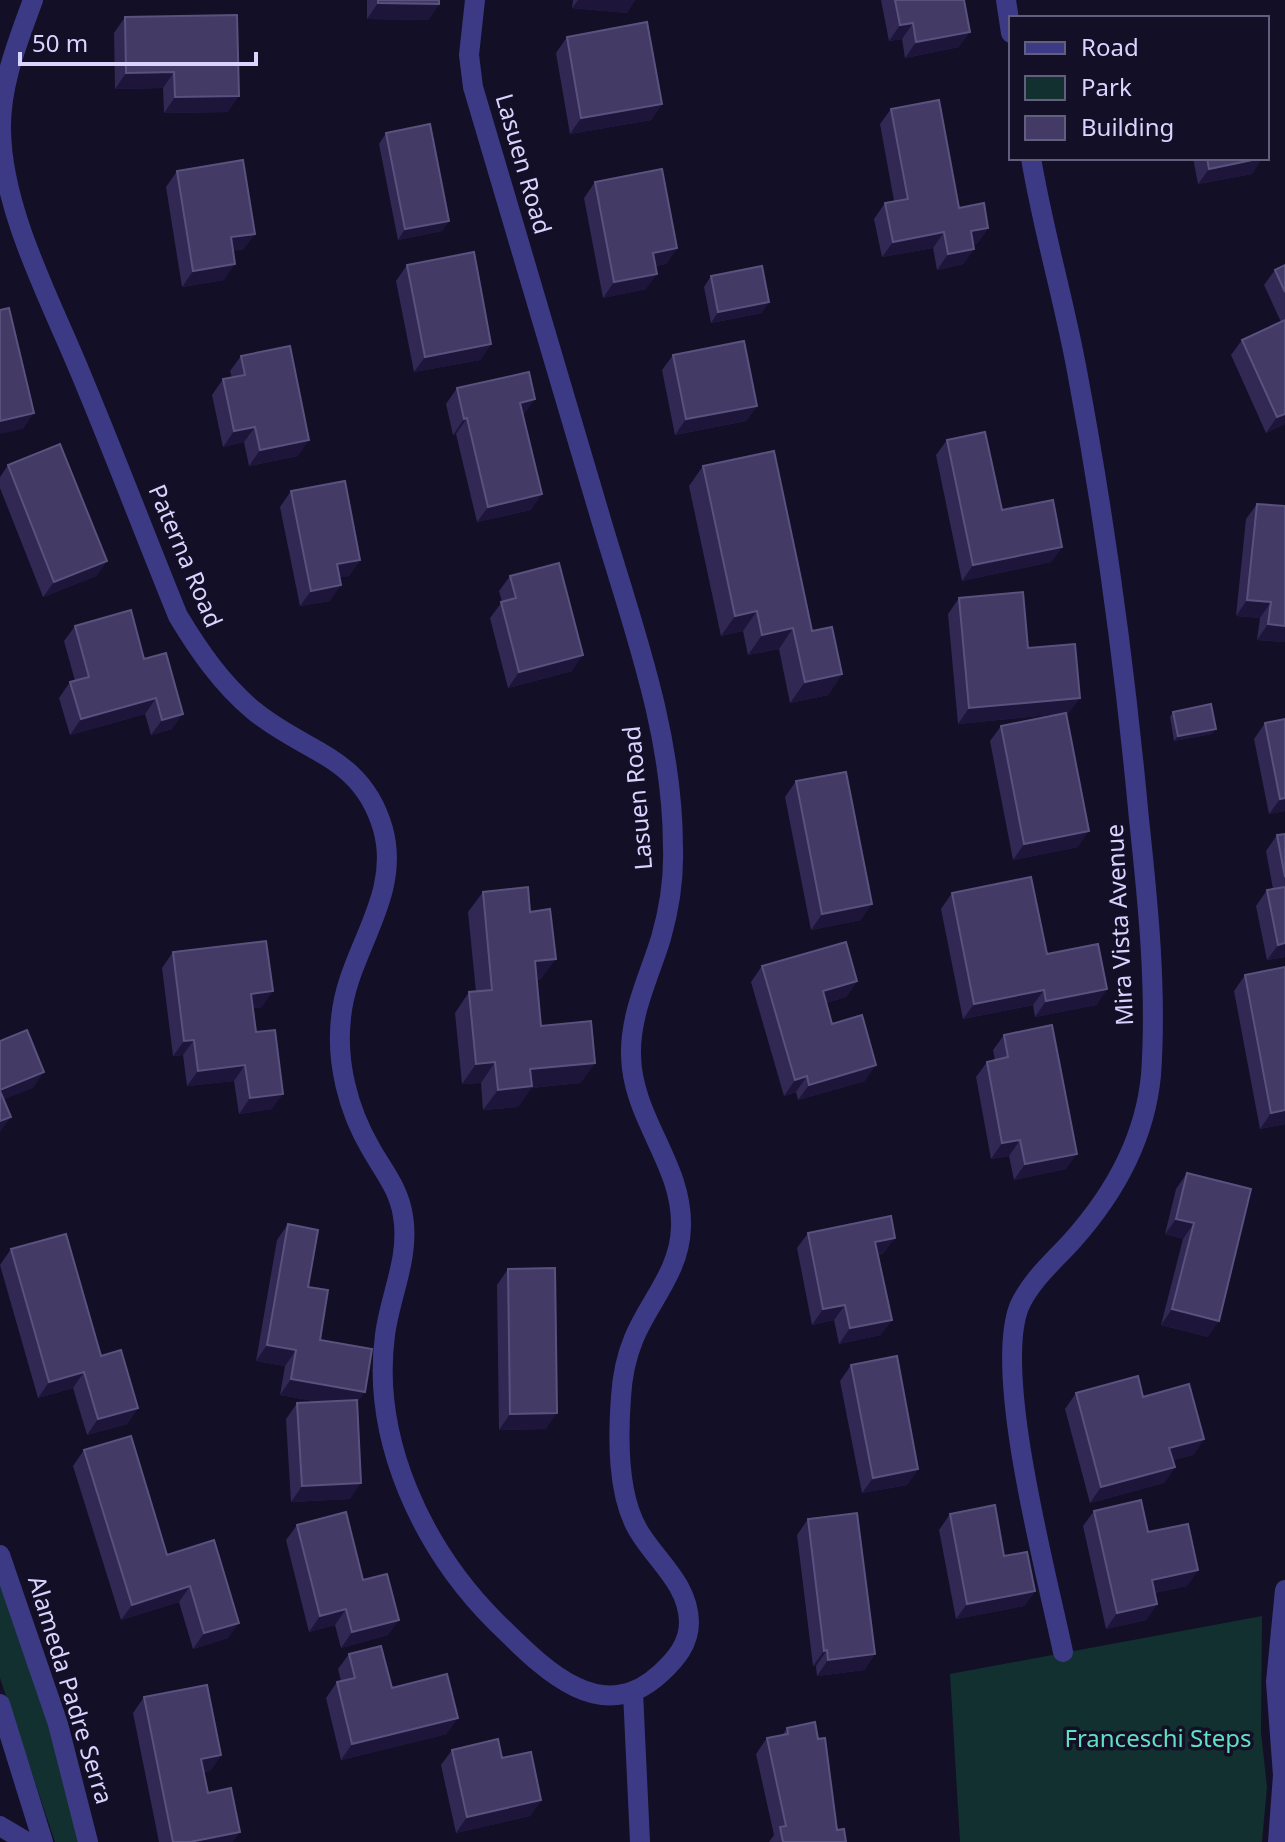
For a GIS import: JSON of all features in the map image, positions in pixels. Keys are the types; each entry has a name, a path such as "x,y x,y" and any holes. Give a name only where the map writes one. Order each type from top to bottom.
{"street":[{"name":"Paterna Road","path":"33,0 16,47 3,100 1,129 5,176 33,258 173,604 198,650 223,682 252,710 285,734 317,748 350,772 363,788 382,824 388,864 386,884 345,992 340,1051 353,1110 372,1152 394,1185 404,1222 403,1261 384,1338 382,1379 386,1419 395,1457 419,1514 444,1556 485,1611 523,1649 565,1683 601,1696 619,1697 633,1692"},
{"name":"Lasuen Road","path":"475,0 469,55 473,87 647,664 667,771 673,848 670,900 634,1018 631,1053 634,1089 645,1122 673,1172 679,1192 681,1228 672,1269 633,1339 621,1397 624,1491 628,1509 646,1543 675,1579 686,1606 689,1627 677,1659 649,1685 633,1692"},
{"path":"1006,0 1009,20"},
{"name":"Mira Vista Avenue","path":"1031,160 1077,370 1105,530 1138,798 1150,923 1153,1021 1145,1113 1129,1159 1096,1213 1028,1290 1014,1327 1011,1355 1020,1436 1063,1652"},
{"name":"Alameda Padre Serra","path":"0,1555 58,1724 88,1842"},
{"path":"1278,1842 1283,1775 1276,1682 1279,1622 1285,1590"},
{"path":"633,1692 640,1842"},
{"path":"0,1704 43,1842"},
{"path":"0,1826 27,1842"}],"green space":[{"path":"0,1579 42,1698 80,1842 55,1842 0,1678"},
{"name":"Franceschi Steps","path":"1262,1616 1261,1732 1267,1787 1262,1842 960,1842 950,1674"}],"building":[{"path":"378,0 439,0 439,4 378,3"},
{"path":"895,0 964,0 970,32 916,42 913,23 900,25"},
{"path":"237,15 239,96 175,97 174,72 126,73 125,17"},
{"path":"647,22 662,104 581,118 567,37"},
{"path":"939,100 959,208 984,203 988,228 971,231 974,249 948,254 944,232 893,242 885,203 908,199 891,109"},
{"path":"430,124 449,221 405,229 386,133"},
{"path":"243,160 255,234 231,237 235,264 193,271 177,171"},
{"path":"1207,160 1252,160 1209,169"},
{"path":"662,169 677,248 653,253 657,274 614,282 595,182"},
{"path":"474,252 491,344 425,357 407,265"},
{"path":"1285,265 1285,292 1275,270"},
{"path":"762,266 769,302 718,312 711,276"},
{"path":"9,308 34,413 0,421 0,310"},
{"path":"1285,320 1285,414 1277,417 1242,340"},
{"path":"744,341 757,406 686,419 673,355"},
{"path":"290,346 309,440 260,450 255,427 234,431 223,379 245,375 241,356"},
{"path":"529,372 535,399 520,403 542,494 488,507 457,388"},
{"path":"985,432 1002,510 1053,500 1062,547 973,565 947,440"},
{"path":"60,444 107,561 54,582 8,465"},
{"path":"774,451 812,631 832,627 842,674 805,682 793,628 762,635 757,611 735,616 703,466"},
{"path":"345,481 360,560 337,564 341,585 311,591 291,491"},
{"path":"1257,504 1285,506 1285,626 1268,624 1271,602 1247,600"},
{"path":"559,563 583,655 519,672 501,602 516,598 510,576"},
{"path":"1023,592 1028,648 1075,644 1080,698 969,708 959,598"},
{"path":"131,610 144,659 166,653 183,714 162,720 156,698 81,719 70,682 89,677 75,626"},
{"path":"1211,704 1216,729 1178,736 1173,712"},
{"path":"1066,713 1089,831 1024,844 1001,726"},
{"path":"1285,719 1285,798 1280,799 1265,723"},
{"path":"846,772 872,904 822,914 796,781"},
{"path":"1285,834 1285,877 1277,835"},
{"path":"1031,877 1047,954 1098,944 1107,989 1046,1001 1044,990 974,1004 952,893"},
{"path":"528,887 530,912 550,909 556,959 535,961 541,1026 591,1021 595,1063 530,1069 532,1086 498,1090 495,1062 476,1064 469,992 492,990 483,892"},
{"path":"1285,887 1285,943 1278,945 1267,890"},
{"path":"266,941 273,991 251,994 256,1032 275,1030 283,1094 250,1098 245,1065 198,1071 194,1040 184,1041 173,952"},
{"path":"846,942 857,981 823,991 832,1024 862,1015 876,1065 809,1085 807,1076 795,1080 762,966"},
{"path":"1285,967 1285,1110 1271,1113 1245,975"},
{"path":"1052,1025 1077,1154 1025,1164 1020,1140 1002,1143 987,1062 1008,1057 1004,1035"},
{"path":"27,1030 44,1072 0,1090 0,1041"},
{"path":"0,1091 11,1117 0,1121"},
{"path":"1187,1173 1251,1189 1219,1321 1172,1309 1194,1223 1176,1219"},
{"path":"891,1216 895,1238 875,1242 892,1320 850,1328 845,1305 823,1309 808,1233"},
{"path":"288,1224 318,1230 308,1287 328,1290 320,1340 372,1349 365,1392 291,1379 296,1350 267,1345"},
{"path":"66,1234 101,1356 121,1350 138,1408 98,1419 84,1372 49,1382 11,1249"},
{"path":"555,1268 557,1413 510,1414 508,1269"},
{"path":"897,1356 918,1469 873,1478 851,1365"},
{"path":"1138,1376 1143,1397 1189,1384 1204,1439 1169,1448 1175,1467 1101,1487 1076,1393"},
{"path":"357,1400 361,1483 302,1486 297,1403"},
{"path":"131,1436 167,1555 214,1540 239,1623 204,1633 190,1586 132,1605 84,1450"},
{"path":"1141,1500 1148,1532 1188,1524 1198,1570 1152,1580 1157,1604 1117,1613 1094,1511"},
{"path":"995,1505 1004,1556 1027,1552 1035,1591 967,1604 950,1514"},
{"path":"346,1512 363,1580 387,1574 399,1620 352,1632 346,1609 320,1616 297,1525"},
{"path":"857,1513 875,1654 828,1660 827,1650 824,1651 808,1519"},
{"path":"381,1646 392,1688 447,1674 458,1718 352,1744 337,1682 355,1678 349,1654"},
{"path":"207,1685 221,1755 201,1759 208,1793 231,1788 240,1832 190,1842 173,1842 144,1697"},
{"path":"815,1722 818,1739 825,1738 837,1830 844,1829 846,1842 783,1842 780,1827 786,1826 767,1738 788,1734 787,1728"},
{"path":"498,1739 502,1758 531,1752 541,1800 467,1817 452,1750"}]}
